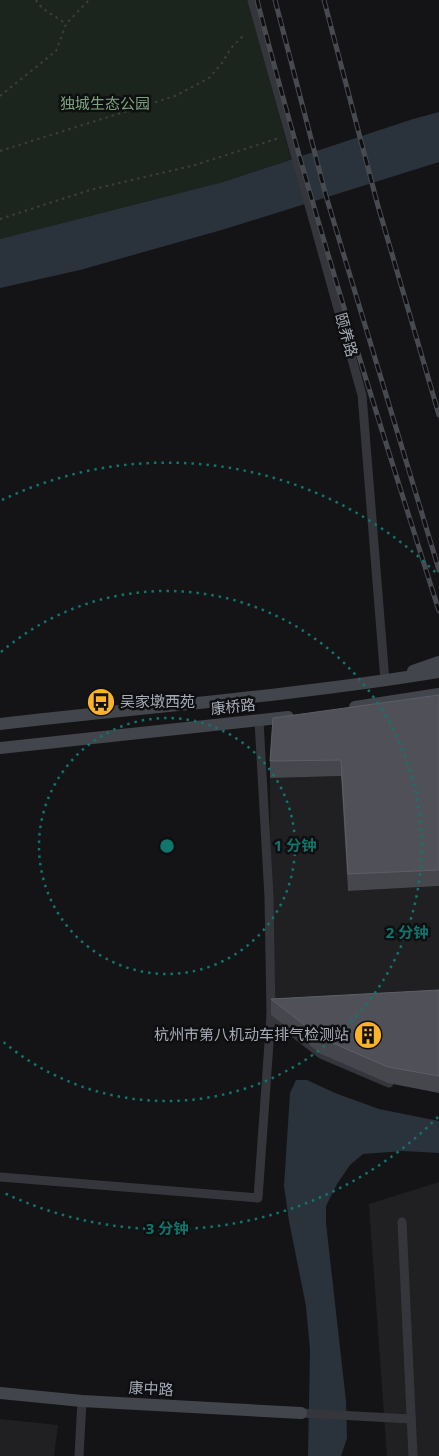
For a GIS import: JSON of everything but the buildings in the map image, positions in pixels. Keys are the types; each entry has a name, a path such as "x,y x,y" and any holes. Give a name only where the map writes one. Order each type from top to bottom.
{"main road":[{"path":"385,681 439,662"},
{"name":"康桥路","path":"0,724 385,681 439,672"},
{"path":"343,709 439,694"},
{"name":"康桥路","path":"0,748 296,716"},
{"name":"康中路","path":"0,1393 82,1401 301,1413"}],"street":[{"name":"颐养路","path":"252,0 362,395 385,681"},
{"path":"0,1177 258,1198 272,1016 269,897 259,721"},
{"path":"272,1016 321,1054 388,1083 396,1084"},
{"path":"402,1222 413,1456"},
{"path":"79,1456 82,1401"},
{"path":"301,1413 411,1419"}],"path":[{"path":"36,0 38,5 66,24"},
{"path":"0,96 56,51 66,24 89,0"},
{"path":"0,151 175,96 209,78 222,63 231,48 244,35"},
{"path":"0,219 90,190 195,165 279,138"}],"shaded area":[{"path":"439,112 439,162 225,229 80,270 0,288 0,239 223,182"},
{"path":"341,776 348,891 439,886 439,1007 271,1015 270,778"},
{"path":"296,1080 307,1080 335,1093 379,1109 439,1121 439,1153 403,1151 363,1154 350,1165 337,1184 326,1206 326,1223 346,1401 347,1438 341,1456 308,1456 310,1350 306,1306 284,1186 290,1093"},
{"path":"439,1182 439,1456 387,1456 369,1204"},
{"path":"0,1419 58,1425 54,1456 0,1456"}],"green space":[{"name":"独城生态公园","path":"0,0 248,0 291,159 223,182 0,239"}],"railway":[{"path":"257,0 321,231 439,611"},
{"path":"275,0 326,196 439,570"},
{"path":"324,0 378,206 439,415"}],"place":[{"name":"吴家墩西苑","path":"101,702"},
{"name":"杭州市第八机动车排气检测站","path":"368,1035"}]}
